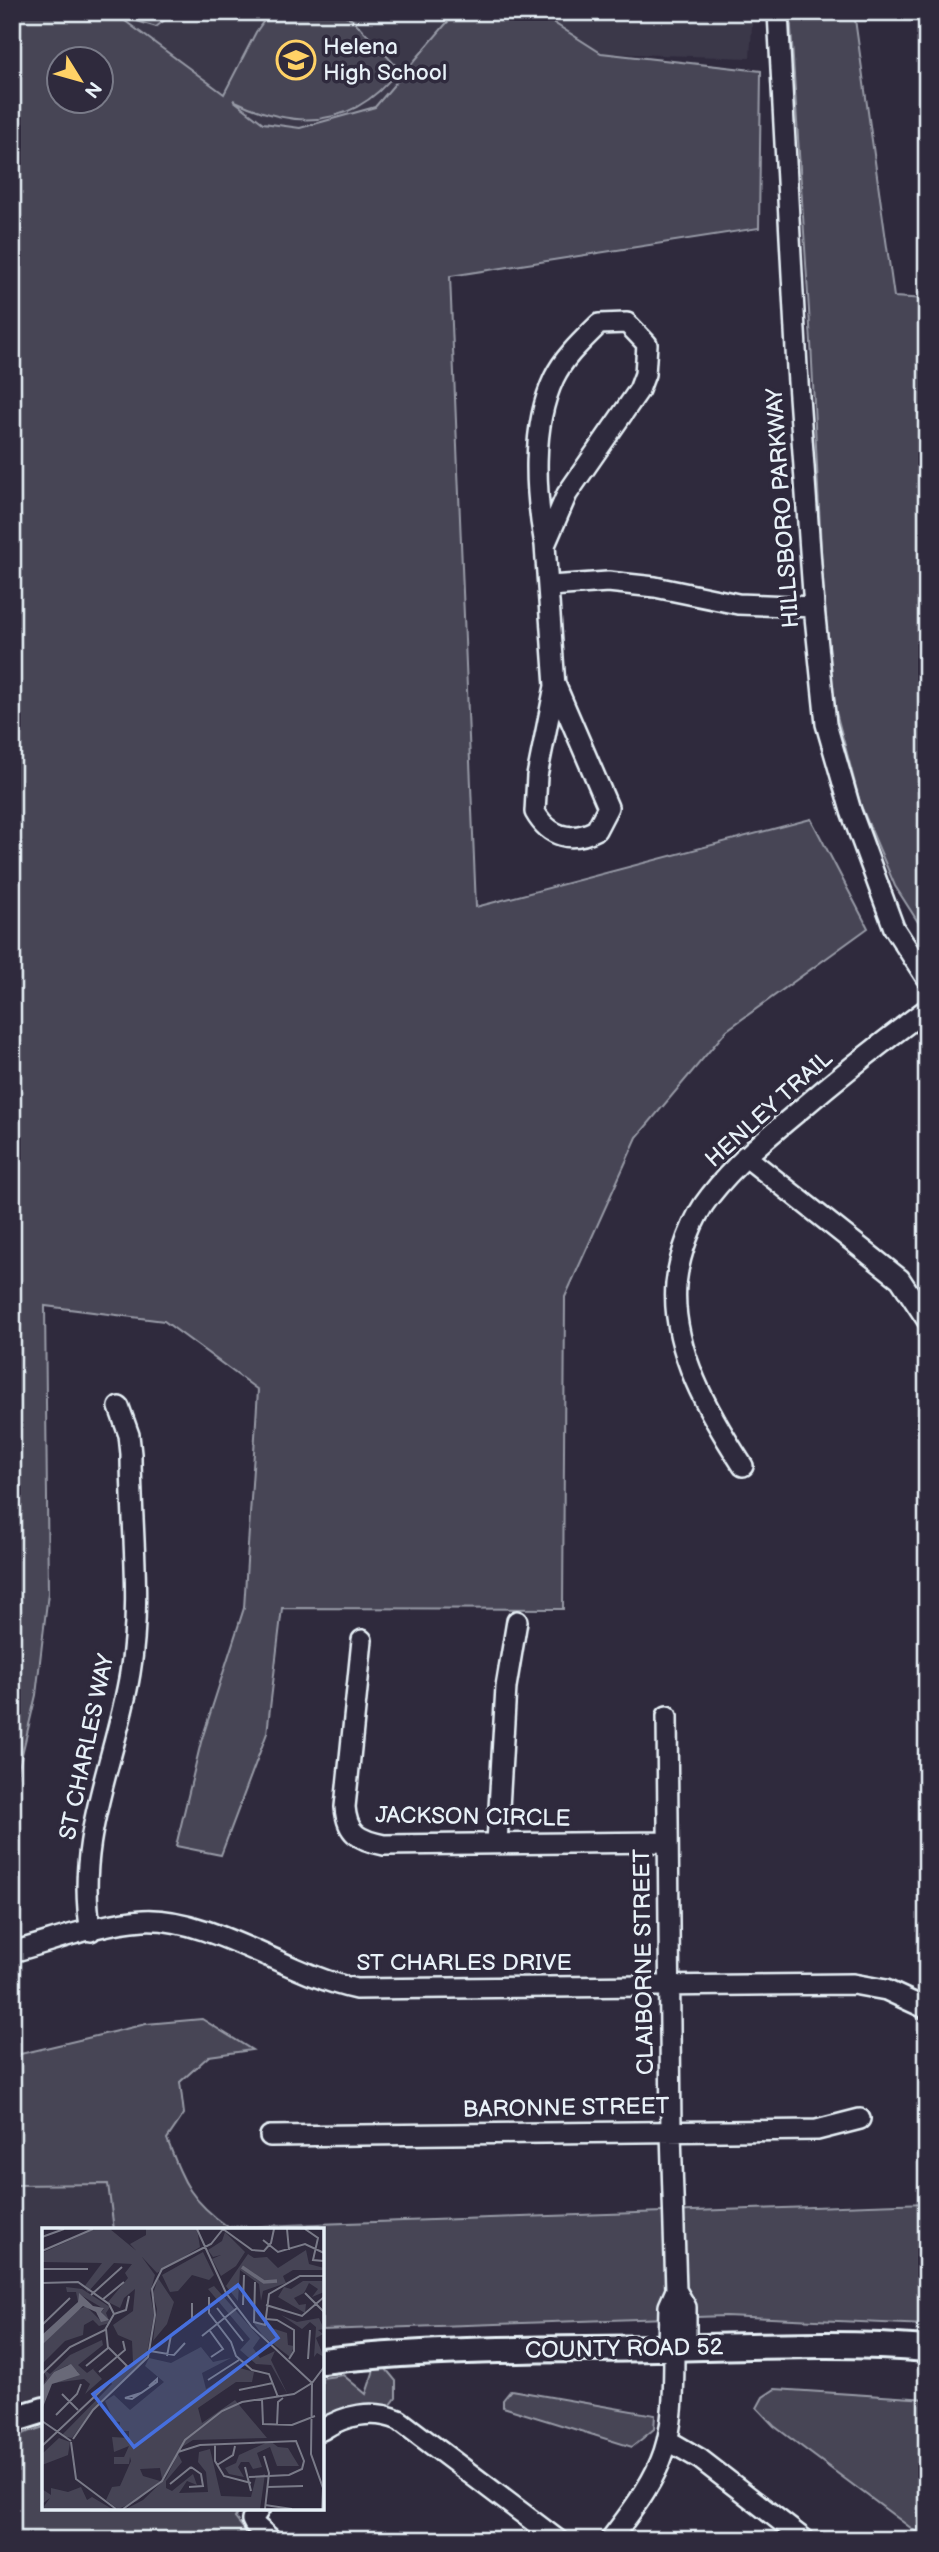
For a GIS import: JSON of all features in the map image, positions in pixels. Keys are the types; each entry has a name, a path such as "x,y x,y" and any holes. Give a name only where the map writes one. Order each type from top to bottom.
{"main road":[{"name":"COUNTY ROAD 52","path":"324,2361 393,2354 676,2348 870,2346 927,2349"},
{"path":"12,2420 42,2411"}],"street":[{"name":"HILLSBORO PARKWAY","path":"778,12 814,607 826,724 851,811 894,928 927,979"},
{"path":"545,545 567,494 620,420 645,374 648,344 627,323 599,324 575,348 555,377 542,415 539,437 545,545 550,586 555,686 537,776 535,812 550,830 561,837 575,838 596,830 608,807 556,686"},
{"path":"550,586 608,582 655,587 738,604 814,607"},
{"name":"HENLEY TRAIL","path":"743,1466 715,1423 697,1385 679,1324 676,1285 687,1242 709,1196 745,1156 844,1073 927,1009"},
{"path":"745,1156 900,1279 927,1320"},
{"name":"ST CHARLES WAY","path":"91,1931 88,1873 93,1816 126,1695 134,1641 131,1454 129,1435 119,1407"},
{"path":"496,1843 506,1687 517,1621"},
{"name":"JACKSON CIRCLE","path":"362,1640 345,1807 346,1822 351,1833 360,1839 384,1845 666,1842"},
{"name":"CLAIBORNE STREET","path":"610,2540 654,2479 669,2441 674,2405 676,2348 686,2307 677,2290 671,2132 666,1842 667,1716"},
{"name":"ST CHARLES DRIVE","path":"12,1952 143,1920 187,1926 311,1976 356,1989 670,1988 853,1984 886,1990 927,2009"},
{"name":"BARONNE STREET","path":"270,2136 817,2130 860,2119"},
{"path":"324,2429 334,2422 354,2416 386,2416 399,2420 558,2540"},
{"path":"669,2441 700,2459 805,2540"},
{"path":"259,2510 252,2520 272,2540"}],"shaded area":[{"path":"12,12 175,12 156,27 117,15 224,94 256,32 270,12 340,12 354,21 399,69 381,89 363,103 343,113 322,118 279,116 233,100 263,123 300,128 375,107 456,12 513,12 546,18 601,53 761,71 759,228 450,276 476,907 811,819 868,928 727,1030 637,1137 565,1297 563,1609 282,1608 267,1733 221,1855 176,1846 201,1742 244,1608 258,1390 164,1321 45,1306 48,1593 36,1695 12,1797"},
{"name":"Helena High School","path":"113,12 456,12 375,107 301,128 263,123"},
{"path":"513,12 753,12 750,58 601,53 546,18"},
{"path":"790,12 854,12 894,297 927,299 927,936 895,886 861,806 833,701 822,570"},
{"path":"202,2019 252,2050 209,2056 180,2082 184,2114 167,2139 189,2189 204,2208 228,2227 927,2203 927,2325 725,2316 324,2330 324,2228 114,2228 108,2184 12,2185 12,2056 146,2024"},
{"path":"109,2184 114,2228 42,2228 42,2404 12,2414 12,2185"},
{"path":"375,2367 386,2369 396,2381 396,2398 390,2406 359,2407 324,2424 324,2378 343,2375 366,2394"},
{"path":"775,2389 927,2399 927,2540 774,2426 757,2408 763,2397"},
{"path":"511,2390 655,2415 654,2429 632,2447 503,2407 503,2400"},
{"path":"42,2428 42,2510 238,2510 235,2518 247,2533 243,2540 12,2540 12,2437"}],"place":[{"name":"Helena High School","path":"296,60"}]}
